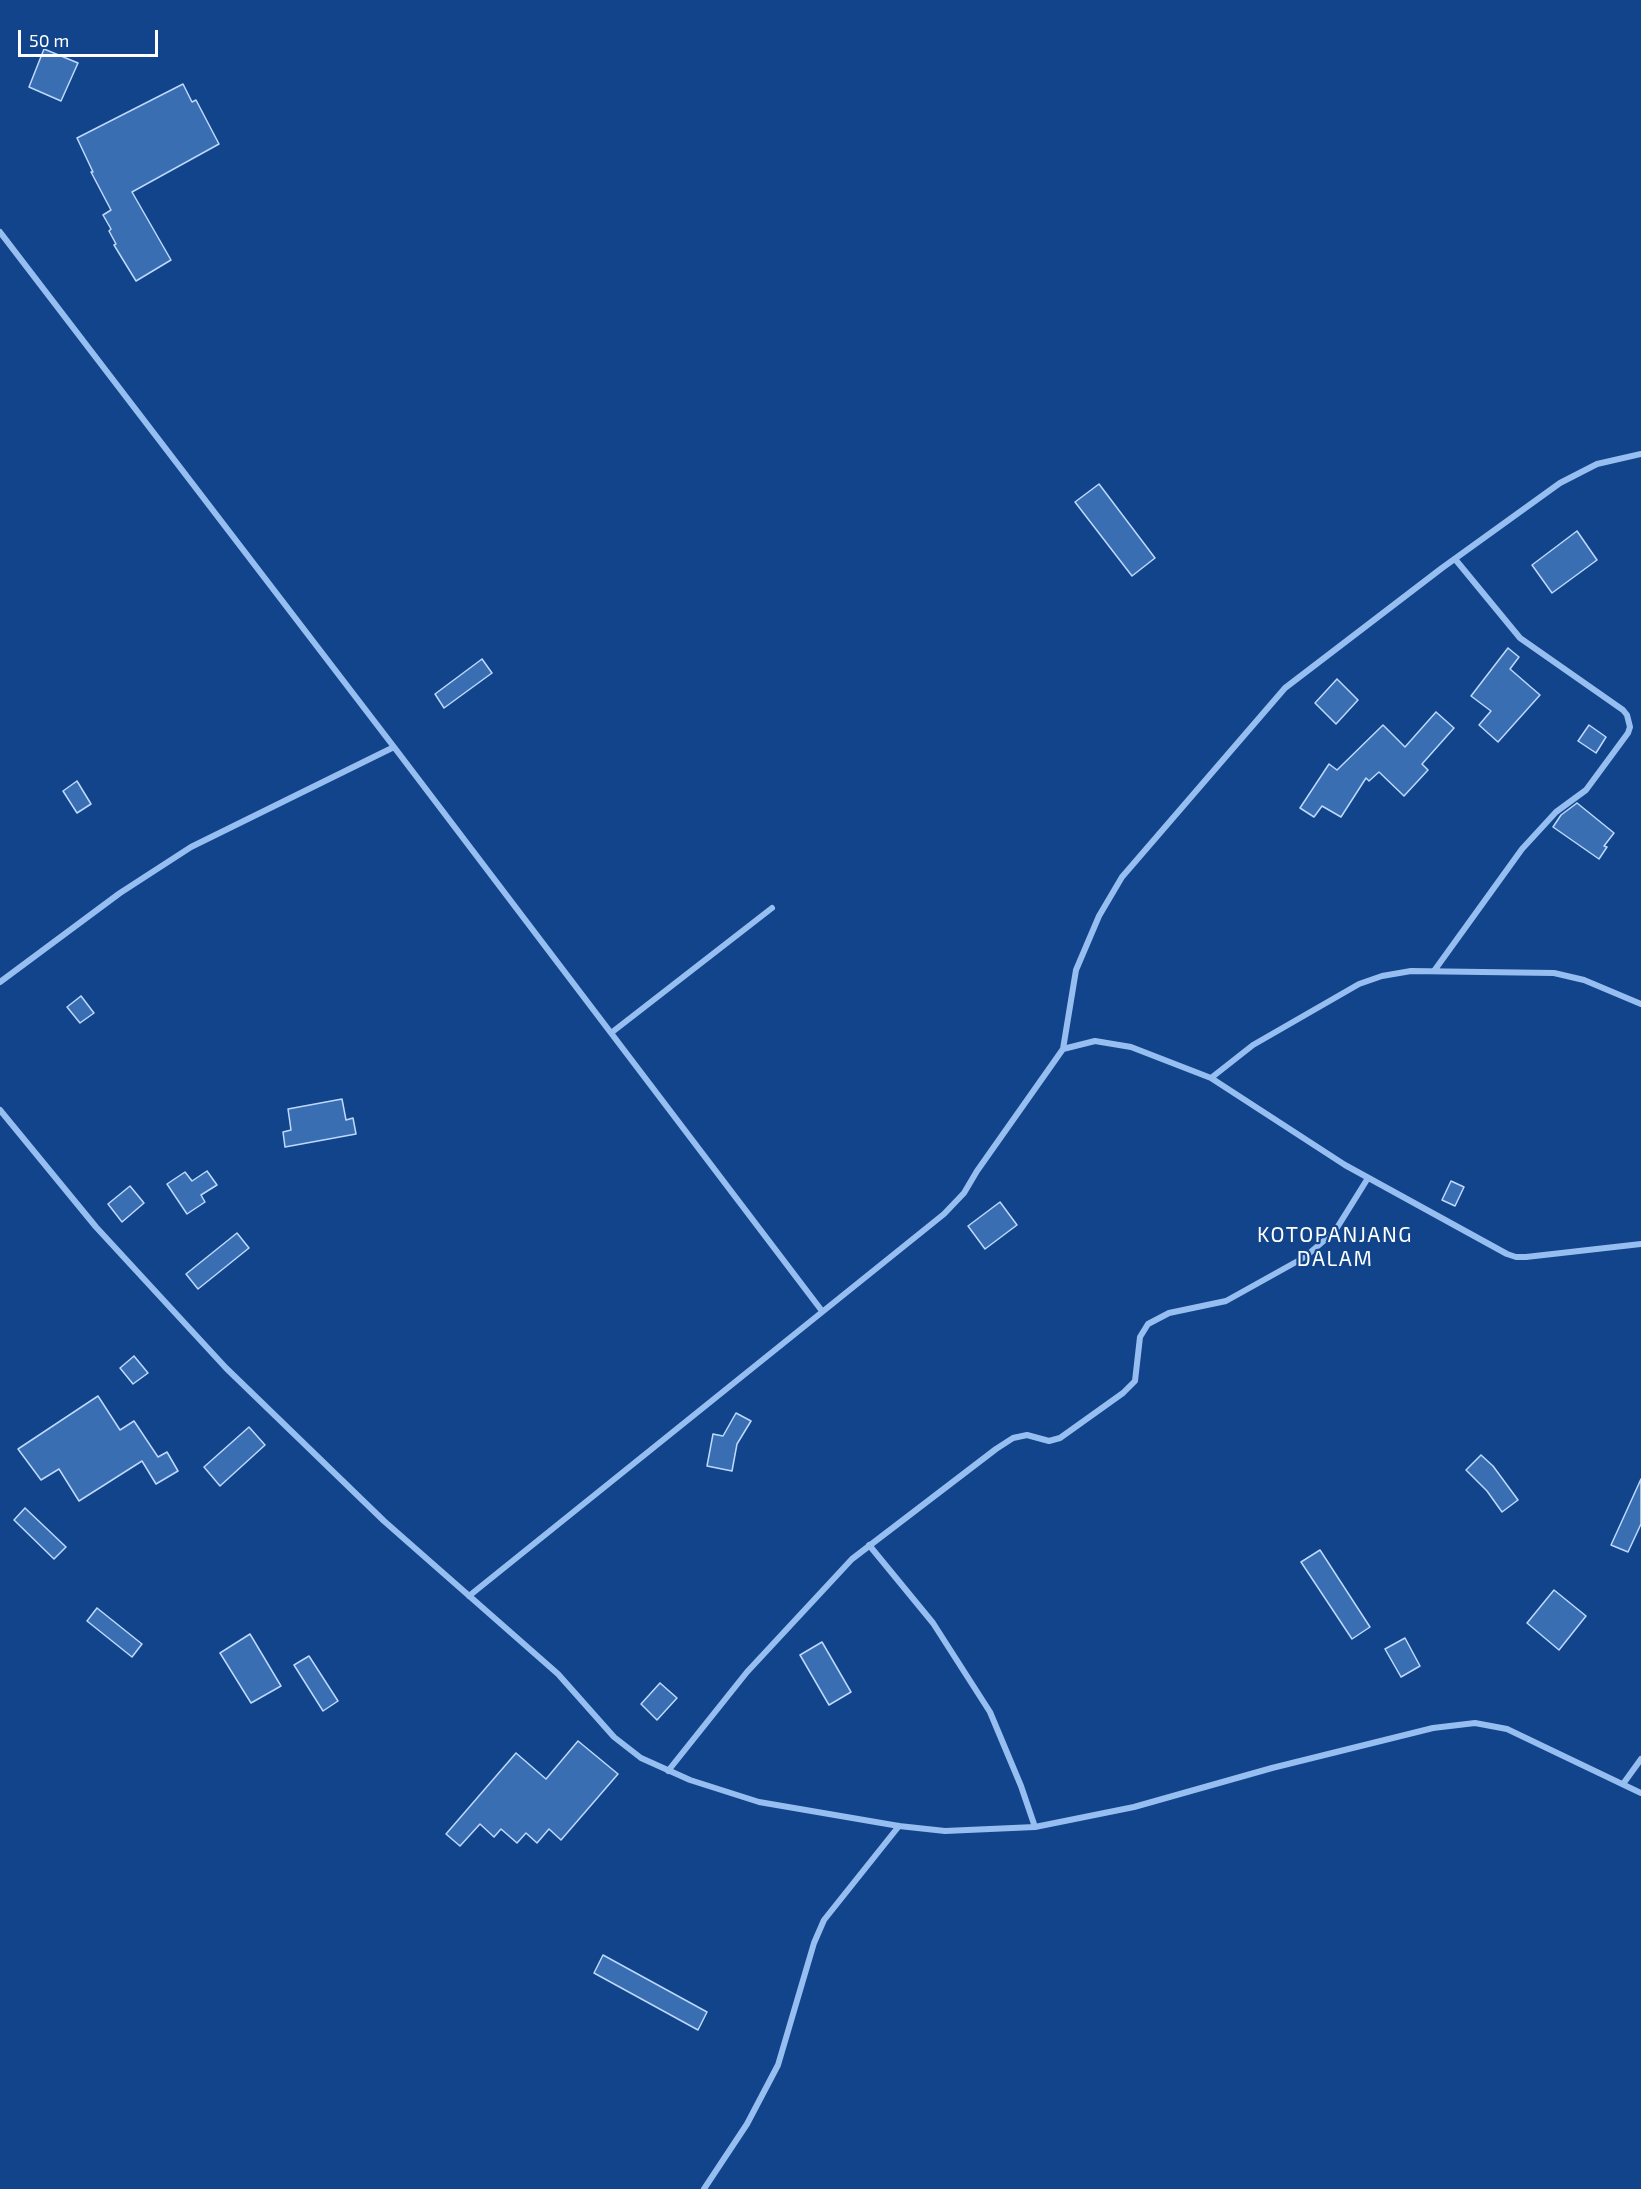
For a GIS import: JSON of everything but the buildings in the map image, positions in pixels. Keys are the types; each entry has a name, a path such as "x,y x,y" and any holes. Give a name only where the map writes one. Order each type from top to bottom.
{"street":[{"path":"0,232 822,1311"},
{"path":"469,1596 944,1214 964,1193 1063,1049 1076,970 1099,916 1122,877 1286,688 1455,559 1560,483 1585,468 1641,454"},
{"path":"1434,971 1522,849 1556,812 1586,790 1630,727 1623,710 1520,638 1455,559"},
{"path":"0,982 120,893 191,847 394,747"},
{"path":"611,1033 772,908"},
{"path":"1211,1078 1253,1046 1359,984 1382,976 1410,971 1554,973 1584,980 1641,1004"},
{"path":"1063,1049 1095,1041 1131,1047 1211,1078 1345,1165 1516,1257 1641,1244"},
{"path":"0,1110 96,1227 226,1368 384,1521 558,1674 614,1737 641,1758 668,1771 759,1802 899,1826 945,1831 1035,1827 1134,1807 1272,1768 1433,1728 1475,1723 1507,1729 1641,1793"},
{"path":"668,1771 747,1672 852,1559 1013,1438 1027,1435 1049,1441 1060,1438 1123,1394 1135,1381 1140,1337 1148,1324 1169,1313 1226,1301 1305,1257 1335,1231 1368,1178"},
{"path":"869,1545 933,1623 990,1712 1021,1786 1035,1827"},
{"path":"1623,1784 1641,1759"},
{"path":"704,2189 747,2124 778,2065 814,1943 824,1920 899,1826"}],"district":[{"name":"KOTOPANJANG DALAM","path":"1335,1247"}]}
